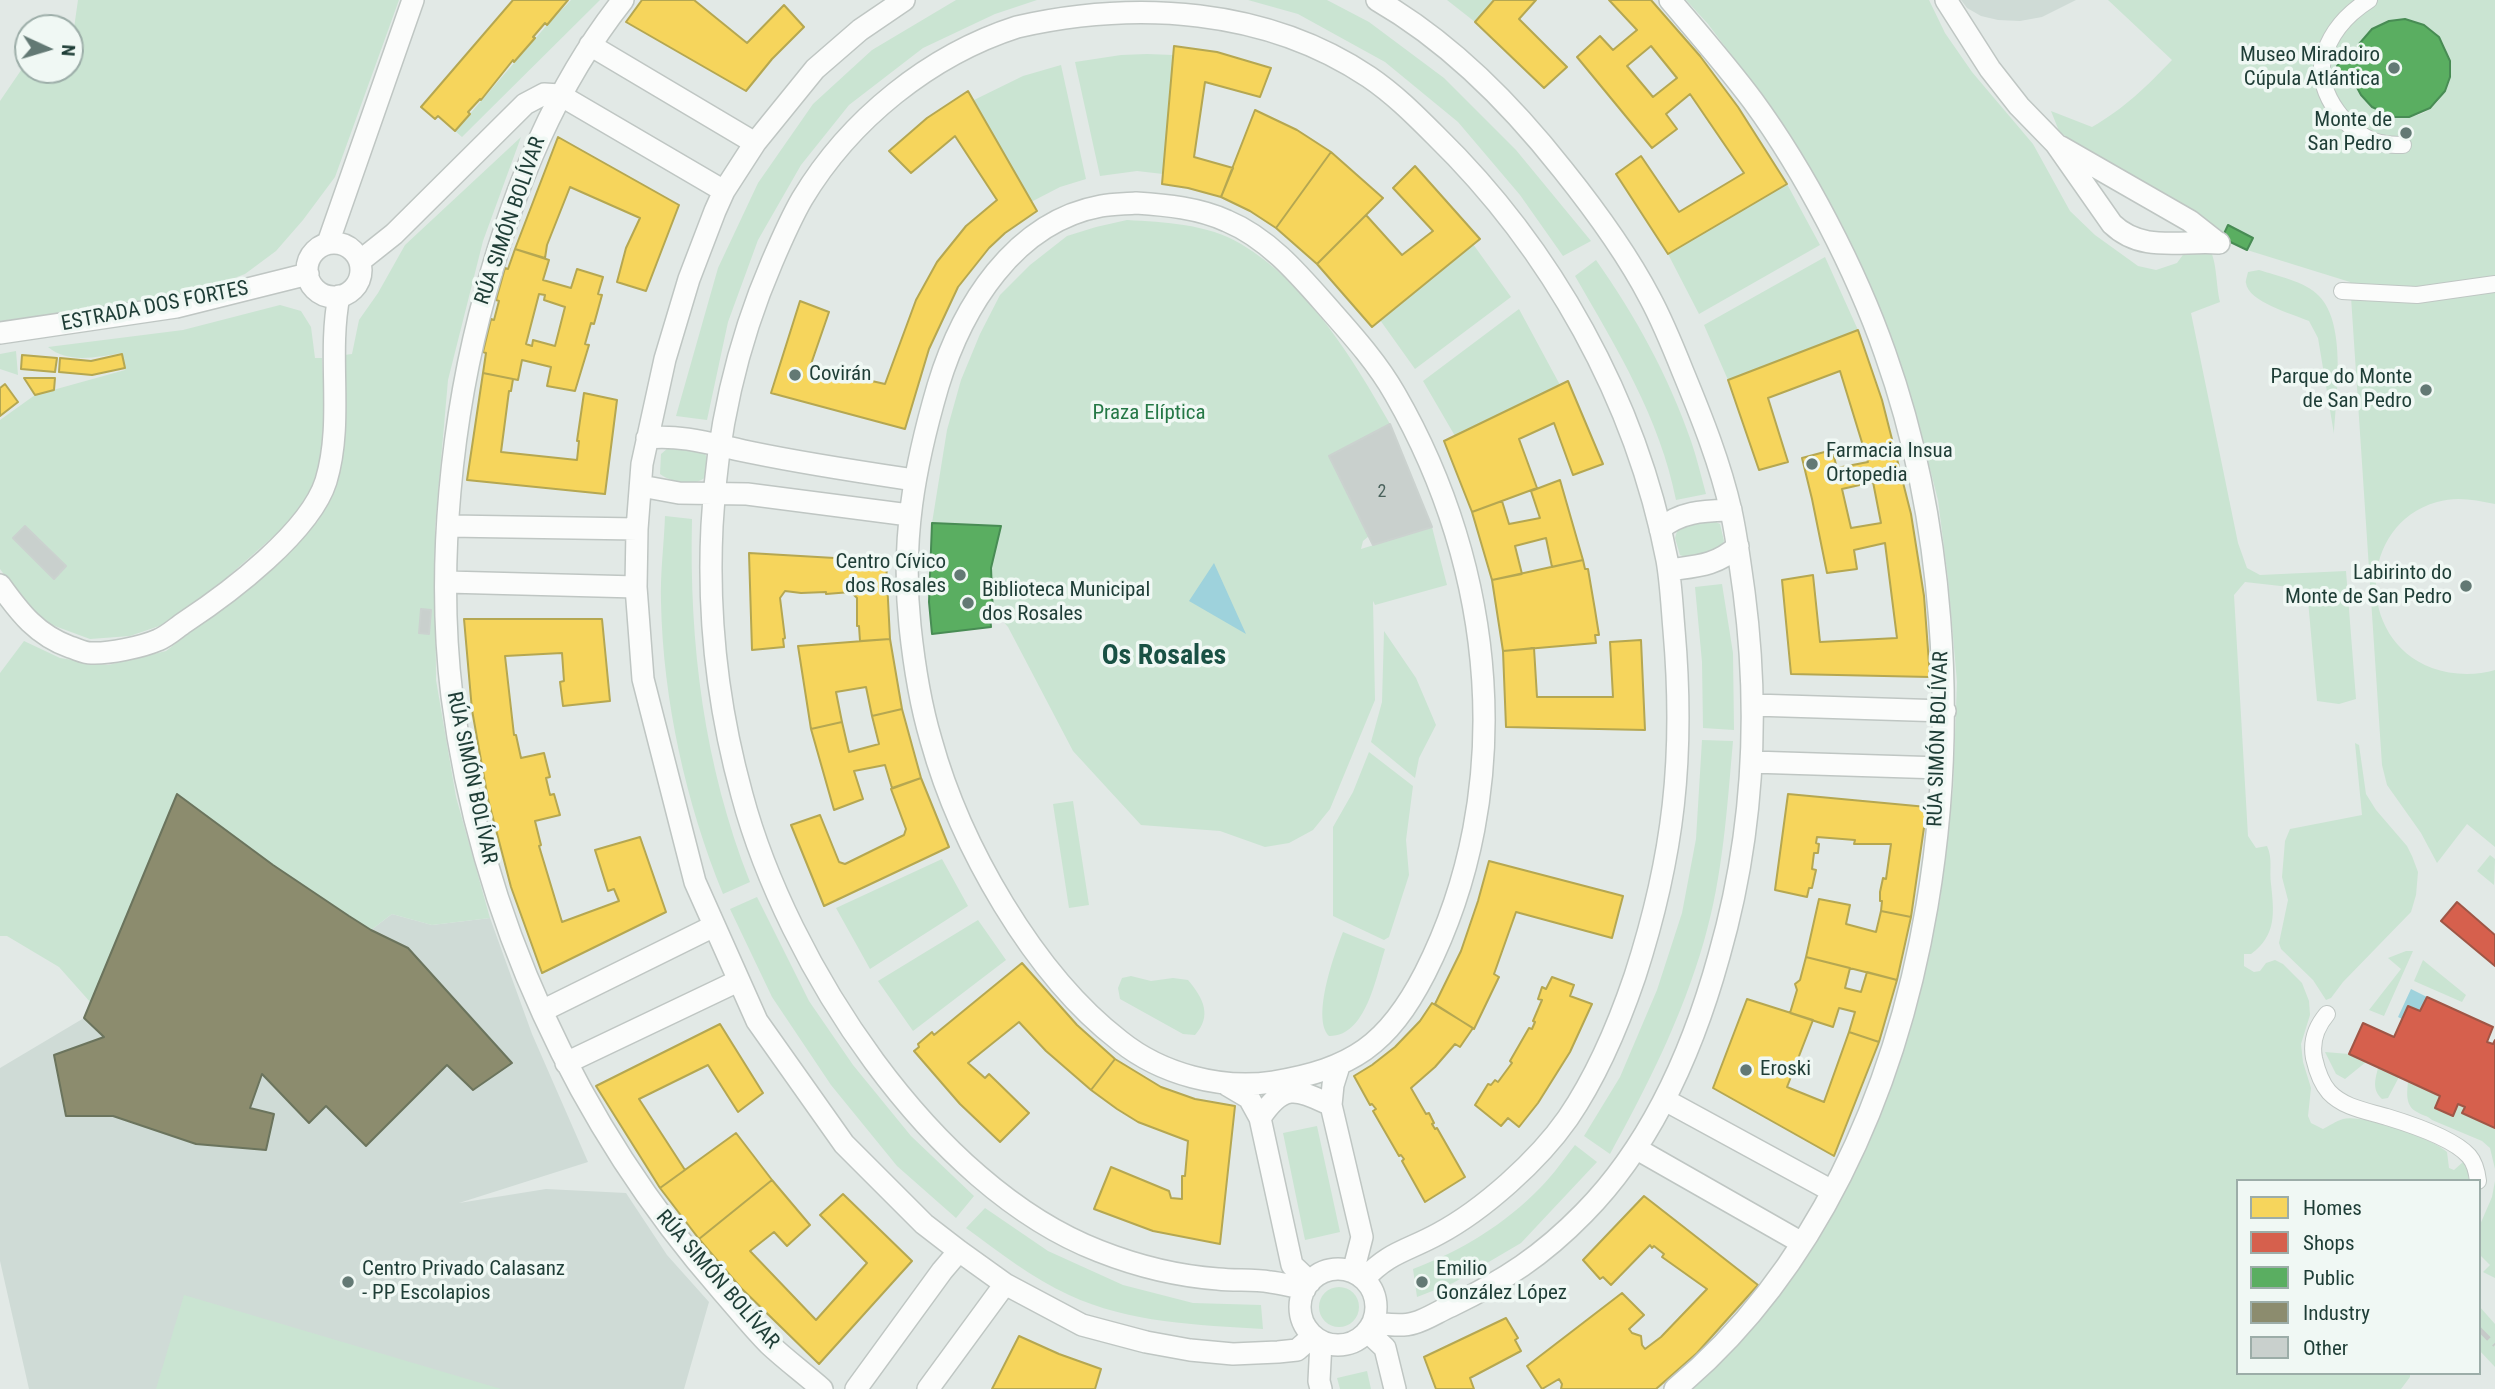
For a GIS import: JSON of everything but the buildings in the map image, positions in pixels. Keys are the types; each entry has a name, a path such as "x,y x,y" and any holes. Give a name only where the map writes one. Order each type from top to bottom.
{"street":[{"path":"328,243 413,0"},
{"name":"RÚA SIMÓN BOLÍVAR","path":"623,0 590,45 539,136 500,239 474,335 458,419 449,526 447,582 452,694 472,800 501,911 566,1063 652,1206 707,1274 768,1342 822,1389"},
{"path":"904,0 860,30 815,69 755,143 724,191 689,279 665,359 647,438 637,529 636,587 643,679 695,881 757,1021 844,1144 924,1224 1004,1284 1082,1325 1146,1342 1190,1350 1233,1354 1287,1351 1297,1350 1317,1339 1341,1346 1351,1344 1370,1328 1376,1313 1372,1289 1359,1275 1341,1269 1329,1270 1307,1286 1300,1308 1302,1319 1317,1339 1321,1389"},
{"path":"1370,1328 1412,1324 1518,1270 1556,1241 1594,1202 1637,1149 1665,1100 1708,997 1731,916 1746,830 1754,705 1751,643 1731,510 1709,434 1650,298 1612,234 1533,131 1462,61 1401,14 1377,0"},
{"name":"RÚA SIMÓN BOLÍVAR","path":"1670,0 1754,102 1788,153 1816,201 1859,288 1886,353 1910,435 1931,544 1944,656 1945,711 1934,860 1913,980 1856,1145 1802,1243 1777,1280 1748,1318 1675,1389"},
{"path":"1946,0 1990,69 2019,106 2056,144 2121,233 2143,243 2218,243 2190,221 2056,144"},
{"path":"2369,0 2344,19 2336,32 2322,63 2322,77 2332,103 2348,125 2362,136 2379,143 2403,145"},
{"path":"1307,1286 1175,1274 1131,1263 1090,1248 1056,1231 1022,1211 993,1189 917,1114 879,1068 824,988 797,938 748,820 721,709 712,624 710,568 721,444 737,365 758,296 780,244 803,197 846,140 890,97 945,59 990,36 1028,23 1099,8 1140,6 1189,9 1237,18 1286,32 1363,73 1400,100 1482,183 1550,274 1590,341 1628,428 1660,529 1669,570 1678,672 1679,732 1672,824 1662,881 1647,940 1621,1018 1594,1077 1562,1127 1511,1181 1443,1232 1382,1259 1359,1275"},
{"path":"590,45 755,143"},
{"path":"360,261 394,234 525,104 544,94 560,95 724,191"},
{"path":"1136,203 1185,209 1227,221 1262,241 1296,272 1349,331 1392,388 1427,457 1468,571 1482,651 1485,753 1481,792 1468,853 1451,911 1428,967 1406,1008 1380,1038 1339,1066 1324,1072 1258,1084 1225,1083 1184,1075 1124,1045 1087,1013 1059,980 1031,946 999,895 960,819 931,743 909,623 906,552 914,480 920,447 945,363 966,317 989,279 1018,248 1044,229 1098,206 1136,203"},
{"path":"328,243 344,244 351,248 360,261 361,274 356,286 339,296 331,296 315,289 308,274 310,258 328,243"},
{"name":"ESTRADA DOS FORTES","path":"0,333 176,307 308,274"},
{"path":"2342,290 2417,295 2495,284"},
{"path":"0,585 22,616 53,640 89,653 158,640 206,608 263,562 314,508 326,482 333,444 333,344 339,296"},
{"path":"647,438 662,436 721,444 752,453 914,480"},
{"path":"641,486 679,493 747,494 909,515"},
{"path":"1660,529 1672,519 1692,512 1731,510"},
{"path":"449,526 637,529"},
{"path":"1669,570 1704,565 1725,558 1738,545"},
{"path":"447,582 636,587"},
{"path":"1754,705 1945,711"},
{"path":"1752,762 1941,768"},
{"path":"542,1011 714,926"},
{"path":"566,1063 738,981"},
{"path":"2327,1014 2315,1033 2312,1048 2321,1083 2331,1094 2354,1108 2391,1118 2458,1146 2470,1158 2478,1179"},
{"path":"1339,1066 1333,1084 1331,1105 1362,1237 1359,1275"},
{"path":"1225,1083 1249,1098 1260,1118 1292,1265 1307,1286"},
{"path":"1260,1118 1272,1100 1286,1093 1300,1091 1331,1105"},
{"path":"1665,1100 1832,1191"},
{"path":"1637,1149 1802,1243"},
{"path":"856,1389 959,1251"},
{"path":"928,1389 1004,1284"},
{"path":"1370,1328 1385,1348 1395,1389"}],"shaded area":[{"path":"1961,0 2076,0 2042,17 2020,21 1981,16 1967,8"},
{"path":"177,794 273,865 371,930 392,914 432,925 490,918 532,1034 588,1162 459,1203 546,1189 626,1193 667,1255 709,1302 684,1389 29,1389 0,1261 0,1068 84,1018"}],"green space":[{"path":"78,0 399,0 335,177 276,251 245,274 205,289 0,321 0,101 14,80 14,84 84,84 84,14 76,14"},
{"path":"571,0 600,0 462,137 455,131"},
{"path":"956,0 1037,0 995,14 923,48 849,105 801,165 758,240 728,322 707,420 676,416 718,268 758,183 813,104 872,50"},
{"path":"1248,0 1327,0 1369,22 1444,78 1516,150 1591,241 1563,256 1520,195 1458,122 1385,62 1298,14"},
{"path":"1447,0 1494,0 1475,22"},
{"path":"1686,0 1929,0 1945,33 1972,72 2033,144 2070,211 2095,235 2138,266 2156,270 2177,263 2185,252 2210,250 2220,302 2191,313 2238,543 2247,568 2260,575 2346,571 2356,699 2339,704 2317,701 2307,589 2245,582 2234,595 2248,836 2256,848 2267,846 2269,851 2273,913 2266,939 2251,954 2244,954 2244,966 2254,972 2260,971 2266,963 2275,960 2283,964 2302,983 2309,1001 2310,1015 2301,1044 2311,1088 2308,1116 2311,1123 2323,1129 2340,1120 2353,1118 2397,1128 2427,1140 2447,1152 2449,1168 2454,1170 2463,1162 2469,1178 2236,1179 2236,1375 2410,1375 2401,1389 1688,1389 1722,1359 1754,1324 1807,1256 1865,1143 1909,1025 1940,900 1953,789 1957,682 1938,500 1918,422 1886,327 1841,223 1780,120 1708,24"},
{"name":"Parque do Monte de San Pedro","path":"2108,0 2495,0 2495,504 2452,499 2437,502 2411,514 2392,533 2380,557 2376,582 2379,609 2389,633 2407,653 2432,668 2447,672 2471,674 2495,670 2495,847 2467,824 2437,863 2421,833 2387,785 2382,765 2350,282 2247,250 2078,147 2059,131 2051,111 2092,127 2135,96 2172,60","holes":["2396,20 2421,24 2438,36 2447,53 2449,72 2445,91 2433,106 2416,116 2393,116 2380,112 2365,99 2354,82 2343,80 2337,71 2339,61 2347,56 2354,56 2365,37 2382,25"]},
{"path":"1147,54 1173,55 1163,174 1137,171 1100,176 1075,62"},
{"path":"1061,65 1086,179 1060,187 1031,202 974,100 1023,76"},
{"path":"521,137 483,241 448,380 435,528 436,680 456,797 490,918 432,925 392,914 371,930 273,865 177,794 91,1003 59,967 7,936 0,936 0,673 24,641 60,658 108,665 166,651 273,568 318,521 338,478 346,402 344,355 352,354 359,320 405,245"},
{"path":"1787,184 1820,245 1699,314 1668,254"},
{"name":"Praza Elíptica","path":"1127,220 1186,225 1228,237 1265,260 1287,279 1344,349 1390,424 1329,456 1369,536 1363,541 1361,549 1432,527 1447,585 1375,605 1373,601 1375,700 1330,809 1313,830 1289,843 1265,847 1220,831 1141,825 1073,751 1008,627 993,615 991,568 1001,527 932,523 947,430 961,380 1000,295 1030,265 1067,236"},
{"path":"1473,244 1511,297 1415,369 1380,320"},
{"path":"1825,257 1858,330 1728,380 1704,325"},
{"path":"1596,260 1624,302 1662,370 1691,441 1706,494 1676,500 1669,470 1648,412 1621,356 1575,276"},
{"path":"2259,270 2306,286 2319,296 2328,308 2337,342 2338,362 2334,434 2318,338 2309,321 2254,296 2246,282 2248,272"},
{"path":"280,305 301,311 311,327 315,358 322,358 324,396 323,458 311,492 291,521 208,594 168,623 130,636 90,639 52,625 28,607 0,569 0,420 35,395 125,370 122,353 74,357 64,356 48,347 183,330"},
{"path":"1519,309 1560,385 1455,436 1423,381"},
{"path":"16,351 18,375 0,369 0,354"},
{"path":"668,448 704,452 709,464 704,478 688,483 668,479 660,474 661,454"},
{"path":"665,516 692,519 693,612 703,704 721,794 750,882 723,894 688,788 666,677 661,602"},
{"path":"1712,520 1720,524 1724,541 1720,550 1690,559 1680,555 1675,538 1678,528"},
{"path":"1722,584 1733,653 1734,730 1703,728 1702,662 1695,587"},
{"path":"1384,631 1416,678 1436,725 1419,758 1415,778 1371,742 1382,702"},
{"path":"1702,740 1733,741 1716,892 1704,941 1675,1024 1610,1154 1584,1136 1620,1077 1657,990 1682,913 1696,839"},
{"path":"2355,743 2359,745 2366,794 2412,856 2418,872 2416,895 2411,912 2343,982 2331,998 2326,1000 2313,980 2281,949 2279,943 2288,900 2282,877 2285,841 2290,829 2362,815"},
{"path":"1369,752 1413,786 1406,840 1409,875 1389,937 1384,940 1333,916 1333,827 1353,792"},
{"path":"1073,801 1089,905 1069,908 1053,804"},
{"path":"2490,855 2495,859 2494,885 2477,871"},
{"path":"942,859 968,906 870,969 836,908"},
{"path":"757,897 809,1001 853,1065 911,1136 974,1196 956,1218 897,1166 831,1085 772,997 730,909"},
{"path":"978,920 1006,960 913,1031 878,981"},
{"path":"1343,932 1385,949 1368,1003 1361,1016 1342,1034 1329,1036 1322,1015 1323,1000"},
{"path":"2413,951 2384,1016 2369,1010 2401,969 2388,958"},
{"path":"2423,960 2466,995 2462,1002 2414,981"},
{"path":"1131,976 1151,981 1173,978 1188,980 1204,1007 1203,1021 1195,1035 1183,1034 1120,999 1118,988 1122,978"},
{"path":"2325,1052 2349,1054 2366,1062 2345,1079 2336,1074"},
{"path":"2378,1068 2399,1077 2388,1098 2382,1099 2377,1092 2375,1081"},
{"path":"2408,1081 2440,1096 2435,1108 2453,1116 2458,1104 2465,1107 2462,1113 2495,1128 2495,1169 2490,1148 2482,1141 2432,1120 2410,1106"},
{"path":"1317,1126 1340,1232 1305,1240 1283,1133"},
{"path":"1575,1145 1597,1162 1521,1243 1453,1283 1417,1297 1413,1269 1448,1254 1497,1225 1527,1201"},
{"path":"2495,1181 2495,1278 2483,1272 2490,1265 2481,1256 2481,1222 2492,1197"},
{"path":"985,1208 1048,1251 1123,1285 1193,1303 1261,1305 1263,1329 1189,1324 1140,1317 1115,1312 1069,1295 1029,1273 966,1228"},
{"path":"1339,1287 1347,1288 1353,1293 1358,1299 1358,1315 1353,1321 1347,1326 1339,1327 1331,1326 1325,1321 1320,1315 1319,1307 1320,1299 1325,1293 1331,1288"},
{"path":"184,1295 501,1389 156,1389"},
{"path":"2481,1308 2495,1324 2495,1367 2481,1352"},
{"path":"1367,1371 1371,1389 1340,1389 1337,1378"}],"water":[{"path":"1214,563 1246,634 1189,601"},
{"path":"2411,989 2427,997 2420,1011 2408,1006 2402,1019 2398,1017"}],"railway":[{"path":"2481,1331 2495,1345"}],"place":[{"name":"Museo Miradoiro Cúpula Atlántica","path":"2394,68"},
{"name":"Monte de San Pedro","path":"2406,133"},
{"name":"Covirán","path":"795,375"},
{"name":"Parque do Monte de San Pedro","path":"2426,390"},
{"name":"Farmacia Insua Ortopedia","path":"1812,464"},
{"name":"Centro Cívico dos Rosales","path":"960,575"},
{"name":"Labirinto do Monte de San Pedro","path":"2466,586"},
{"name":"Biblioteca Municipal dos Rosales","path":"968,603"},
{"name":"Eroski","path":"1746,1070"},
{"name":"Centro Privado Calasanz - PP Escolapios","path":"348,1282"},
{"name":"Emilio González López","path":"1422,1282"}],"district":[{"name":"Os Rosales","path":"1164,657"}]}
